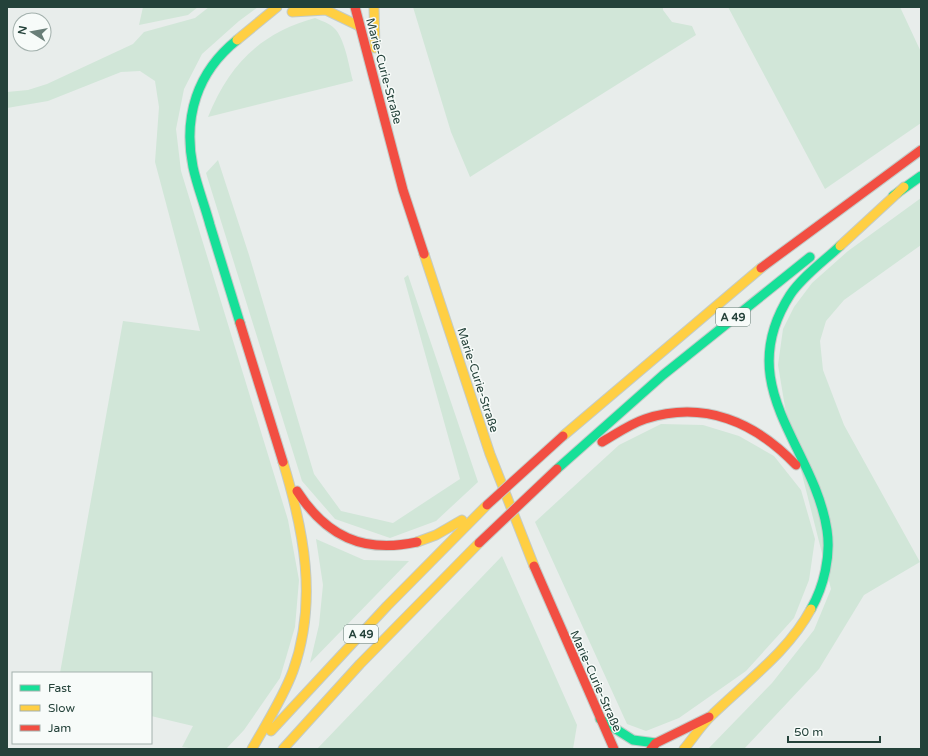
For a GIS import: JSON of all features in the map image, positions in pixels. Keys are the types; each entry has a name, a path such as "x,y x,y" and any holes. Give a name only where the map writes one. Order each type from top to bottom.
{"main road":[{"path":"253,749 293,671 304,631 307,613 307,564 301,532 286,472 204,208 193,167 189,136 196,95 212,63 224,50 277,7"},
{"path":"248,30 302,7"},
{"name":"Marie-Curie-Straße","path":"355,7 403,190 490,454 529,555 614,749"},
{"path":"374,7 377,87"},
{"path":"285,15 326,10 359,26"},
{"name":"A 49","path":"253,749 471,519 563,436 745,280 921,150"},
{"path":"830,242 921,176"},
{"path":"684,749 712,715 783,652 813,608 823,580 827,556 827,530 820,505 811,482 776,405 771,384 770,350 776,326 794,290 841,243 904,188"},
{"name":"A 49","path":"283,749 370,653 479,543 557,469 571,459 708,338 818,251"},
{"path":"571,459 644,419 663,414 698,412 732,419 754,428 779,446 811,482"},
{"path":"286,472 304,504 316,517 335,533 362,544 393,547 412,544 432,537 471,519"},
{"path":"600,719 633,740 654,746 712,715"}],"green space":[{"path":"143,7 198,7 188,15 139,25"},
{"path":"209,7 258,7 239,21 202,54 184,89 176,129 181,171 288,520 299,580 295,627 280,678 244,730 226,749 195,749 182,747 193,726 152,716 152,672 60,672 123,321 200,331 155,162 159,107 155,81 140,71 121,72 48,101 7,108 7,92 28,90 47,84 133,44 144,32 195,18"},
{"path":"413,7 663,7 663,10 672,22 692,26 696,35 470,177 451,132"},
{"path":"728,7 900,7 921,52 921,123 825,189"},
{"path":"315,18 330,25 338,33 344,45 353,81 208,117 216,98 226,82 249,54 278,32 295,24"},
{"path":"218,160 249,255 314,474 341,511 393,523 460,479 404,278 408,275 478,482 436,521 390,538 335,519 302,481 206,173"},
{"path":"921,198 921,245 844,300 826,321 820,341 823,370 844,425 920,562 864,595 819,669 744,749 708,749 772,683 814,630 831,589 785,407 778,365 783,329 794,307 812,283 848,251"},
{"path":"661,424 703,425 739,436 774,456 801,490 815,539 809,580 794,618 746,671 679,718 646,731 627,724 535,522 619,445"},
{"path":"316,539 364,560 409,561 310,663 319,625 323,585"},
{"path":"502,556 577,725 573,749 317,749"}],"traffic: fast":[{"path":"237,40 212,66 196,97 192,113 190,148 193,167 240,323"},
{"path":"893,196 921,176"},
{"path":"811,609 823,581 828,550 827,530 819,499 782,415 772,387 769,359 774,328 790,295 807,276 840,246"},
{"path":"557,469 663,375 810,257"},
{"path":"600,719 633,740 656,743"}],"traffic: slow":[{"path":"237,40 277,7"},
{"path":"374,7 375,48"},
{"path":"292,12 326,10 359,26"},
{"path":"840,246 904,187"},
{"path":"424,254 490,454 534,566"},
{"path":"563,436 761,268"},
{"path":"252,749 289,681 301,645 305,619 306,592 302,540 297,514 283,462"},
{"path":"271,731 387,606 487,505"},
{"path":"417,542 436,535 462,520"},
{"path":"283,749 360,664 479,543"},
{"path":"684,749 709,718 766,665 791,639 811,609"}],"traffic: jam":[{"path":"355,7 403,190 424,254"},
{"path":"761,268 921,150"},
{"path":"240,323 283,462"},
{"path":"602,442 628,426 645,419 667,414 688,412 708,414 727,419 746,427 763,437 796,465"},
{"path":"487,505 563,436"},
{"path":"479,543 557,469"},
{"path":"297,491 308,507 320,520 333,530 348,538 363,543 380,545 398,545 417,542"},
{"path":"534,566 614,749"},
{"path":"651,749 656,743 709,717"}]}
